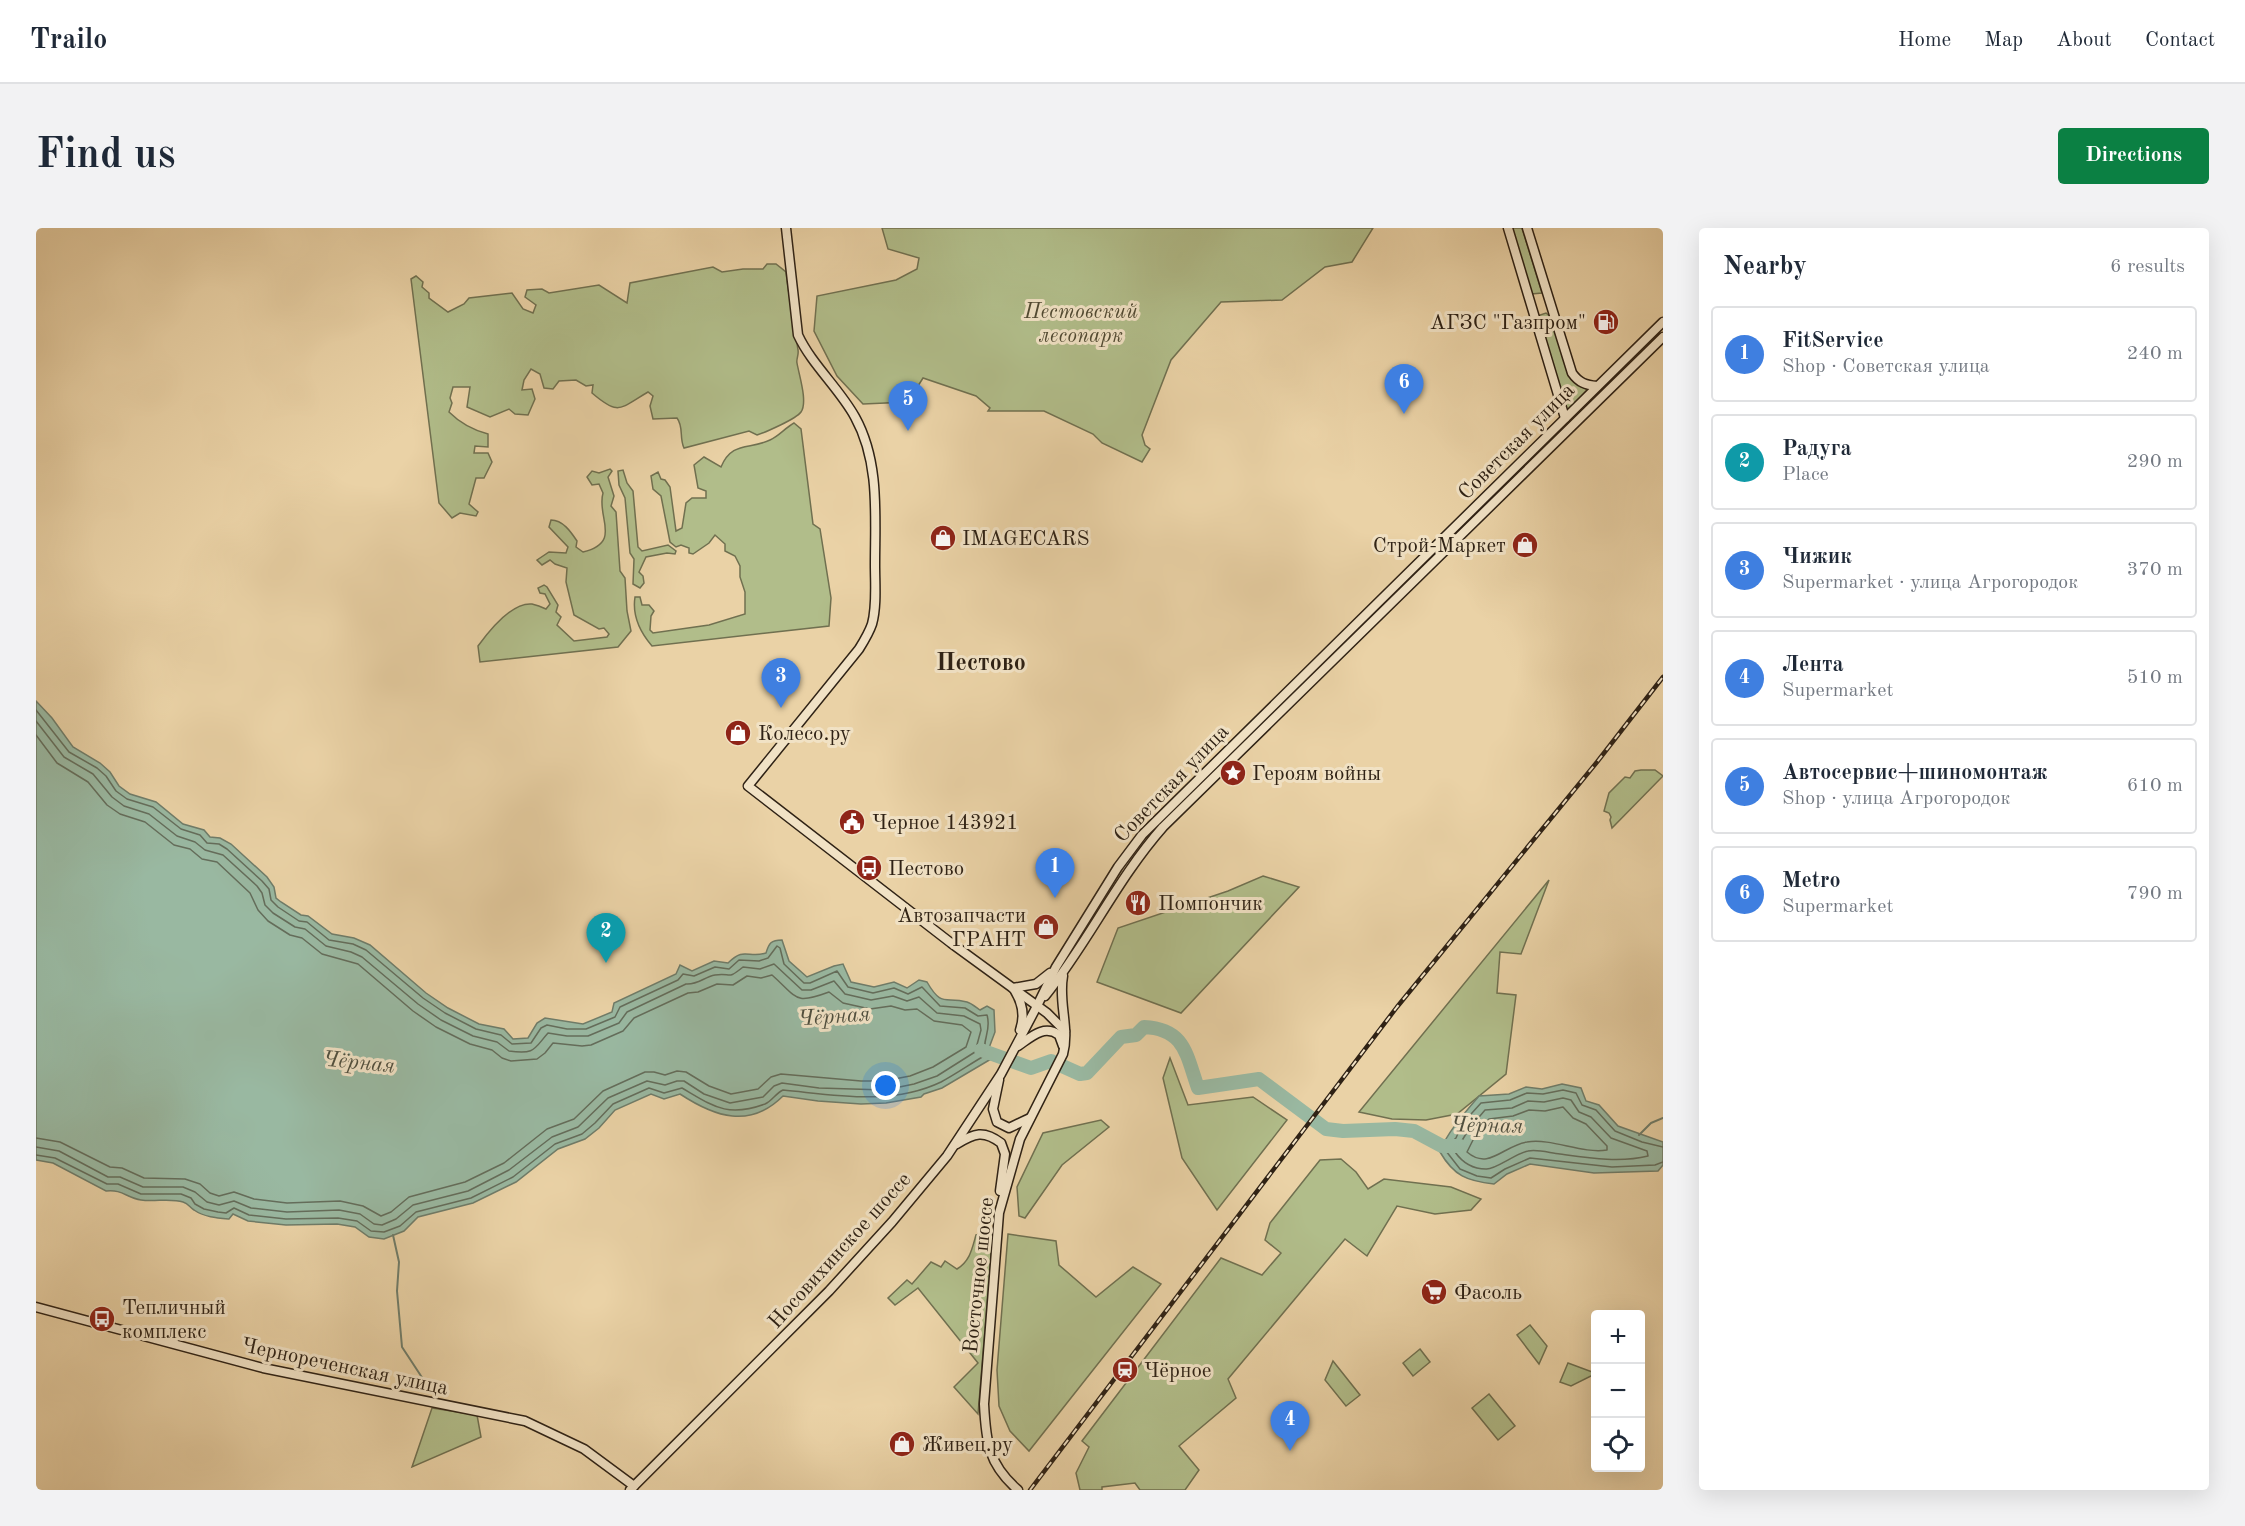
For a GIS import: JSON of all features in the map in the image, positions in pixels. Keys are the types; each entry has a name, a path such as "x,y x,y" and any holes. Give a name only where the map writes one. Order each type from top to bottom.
{"main road":[{"path":"786,228 798,335 805,350 834,385 856,418 864,434 870,457 875,490 875,604 872,624 859,649 748,786 951,943 1054,1019 1065,1031"},
{"path":"1508,228 1565,418"},
{"path":"1527,228 1572,373 1585,385 1598,386"},
{"name":"Советская улица","path":"1037,1006 1056,967 1129,852 1156,819 1663,322"},
{"name":"Советская улица","path":"1037,1006 1064,972 1138,858 1163,827 1663,337"},
{"path":"1013,988 1036,984 1056,967"},
{"name":"Восточное шоссе","path":"1018,1490 994,1464 988,1448 984,1404 999,1213 1020,1139 1063,1056 1066,1039 1061,999 1064,972"},
{"path":"1013,988 1020,999 1023,1014 1015,1048"},
{"name":"Носовихинское шоссе","path":"632,1488 829,1291 892,1222 955,1146 1001,1074 1037,1006"},
{"path":"1015,1048 1038,1032 1051,1030 1061,1037 1063,1056"},
{"path":"1001,1074 993,1109 997,1122 1009,1128 1031,1118"},
{"path":"955,1146 977,1134 986,1135 1001,1143 1005,1154 998,1201 999,1213"},
{"name":"Чернореченская улица","path":"36,1307 263,1368 525,1421 584,1449 632,1488"}],"green space":[{"name":"Пестовский лесопарк","path":"882,228 1373,228 1352,262 1325,267 1282,300 1221,302 1171,360 1142,435 1145,445 1150,449 1142,462 1102,443 1093,434 1044,411 988,411 990,408 976,396 923,378 908,402 863,404 837,376 814,331 817,296 896,280 917,269 919,258 888,249"},
{"path":"1511,228 1522,228 1542,293 1531,294"},
{"path":"767,264 776,264 786,272 804,402 798,415 757,435 749,431 684,448 677,418 653,419 650,406 653,396 648,392 619,408 608,405 592,393 593,385 586,386 576,380 559,381 553,389 544,388 540,374 531,369 524,380 522,390 532,389 535,399 528,415 515,414 509,409 490,417 467,407 470,387 453,387 449,412 467,426 488,434 488,447 475,446 474,453 488,453 492,462 484,478 476,478 469,504 478,512 476,516 460,513 452,518 439,503 411,279 416,276 423,282 422,287 429,293 429,298 448,312 464,304 469,298 512,293 523,309 533,313 536,305 525,297 527,290 542,289 549,293 599,285 627,303 630,283 713,267 722,272 763,269"},
{"path":"1546,313 1552,318 1572,380 1587,390 1567,411 1539,320 1540,315"},
{"path":"794,423 801,429 813,524 820,529 831,598 829,626 652,646 638,623 635,597 640,597 642,605 649,605 654,611 651,616 650,630 653,633 709,625 745,614 745,592 740,577 740,566 735,556 725,551 725,544 715,535 709,543 693,554 689,553 689,548 681,545 676,547 670,542 661,496 653,489 651,476 658,472 661,479 665,480 670,487 676,531 682,528 686,503 692,498 706,498 706,491 698,488 694,465 704,457 721,467 730,453 770,440"},
{"path":"610,469 612,471 608,477 614,496 611,506 616,512 620,571 625,578 631,631 618,647 480,662 478,646 509,612 532,604 546,609 550,604 545,594 540,593 538,588 544,585 558,605 556,612 561,617 557,625 574,641 607,637 609,634 604,628 599,629 574,615 566,582 567,568 550,560 542,565 537,560 549,552 566,553 568,547 549,527 551,520 566,527 577,541 576,547 583,552 595,548 602,542 605,535 603,493 599,484 592,485 587,477 592,471 599,473"},
{"path":"623,470 627,483 633,491 638,547 642,551 668,545 676,551 675,554 667,553 646,557 639,572 643,576 644,583 640,588 633,584 634,559 630,553 625,498 619,485 618,471"},
{"path":"1655,770 1663,776 1612,828 1611,817 1604,811 1609,793 1625,777 1630,778 1635,771"},
{"path":"1263,876 1299,887 1181,1013 1097,982 1118,928 1228,891"},
{"path":"1549,880 1521,954 1500,952 1497,993 1516,995 1506,1074 1457,1114 1426,1120 1392,1119 1359,1112"},
{"path":"1170,1058 1188,1105 1253,1097 1287,1120 1217,1210 1182,1158 1163,1078"},
{"path":"1101,1120 1109,1127 1062,1165 1025,1218 1019,1216 1017,1187 1043,1133"},
{"path":"1341,1159 1356,1172 1368,1189 1384,1179 1451,1187 1481,1199 1471,1210 1435,1214 1397,1206 1367,1256 1345,1239 1228,1379 1236,1398 1179,1446 1199,1470 1185,1490 1140,1490 1135,1483 1102,1487 1102,1490 1080,1490 1076,1473 1089,1447 1082,1441 1221,1258 1262,1275 1281,1253 1265,1240 1270,1223 1320,1160"},
{"path":"993,1232 978,1414 954,1387 978,1363 918,1288 895,1305 888,1298 907,1280 912,1284 931,1262 941,1267 945,1261 957,1269 968,1258 976,1235"},
{"path":"1008,1234 1056,1241 1059,1265 1096,1297 1133,1267 1161,1284 1029,1451 1010,1431 999,1406 997,1370"},
{"path":"1530,1325 1547,1346 1539,1364 1517,1335"},
{"path":"1420,1349 1430,1362 1413,1376 1403,1363"},
{"path":"1333,1361 1360,1395 1346,1406 1325,1380"},
{"path":"1568,1363 1591,1372 1591,1376 1571,1386 1560,1382"},
{"path":"1489,1394 1515,1426 1498,1440 1472,1408"},
{"path":"432,1408 477,1415 481,1437 412,1467"}],"water":[{"path":"36,701 52,718 73,747 100,763 110,772 119,786 130,794 156,802 183,824 204,830 210,837 220,838 231,844 267,877 274,887 276,898 281,902 301,915 308,916 332,934 354,938 370,945 426,993 448,1008 479,1024 504,1029 513,1039 528,1038 537,1023 545,1018 583,1024 612,1012 614,1003 676,974 680,965 692,971 714,961 728,963 739,955 766,953 771,943 782,940 789,961 807,977 843,964 851,982 874,987 894,982 907,988 919,980 927,982 940,998 967,1002 980,1010 987,1006 994,1010 995,1032 989,1048 995,1049 999,1056 942,1088 921,1097 886,1103 861,1104 783,1096 758,1113 732,1116 706,1109 680,1094 664,1099 651,1094 615,1110 599,1128 585,1139 558,1149 516,1182 473,1203 418,1217 404,1231 384,1239 369,1237 355,1227 337,1224 286,1225 248,1221 233,1214 229,1219 215,1218 178,1201 141,1200 120,1192 106,1191 53,1163 36,1160"},
{"path":"1562,1084 1581,1088 1586,1101 1599,1105 1618,1126 1663,1142 1663,1165 1658,1171 1594,1173 1530,1164 1507,1174 1494,1184 1462,1176 1451,1167 1440,1152 1451,1131 1479,1096 1509,1094 1526,1087 1542,1089"}],"waterway":[{"name":"Чёрная","path":"981,1050 1031,1068 1051,1061 1080,1074 1087,1073 1121,1037 1136,1035 1144,1027 1158,1029 1176,1038 1182,1046 1198,1088 1259,1079 1326,1129 1414,1131 1442,1146 1460,1146"},
{"path":"1639,1135 1651,1123 1663,1118"},
{"path":"393,1235 399,1262 397,1291 402,1347 425,1382"}],"railway":[{"path":"1030,1490 1397,1007 1597,762 1663,677"}],"place":[{"name":"АГЗС \"Газпром\"","path":"1606,322"},
{"name":"Metro","path":"1404,414"},
{"name":"Автосервис+шиномонтаж","path":"908,431"},
{"name":"IMAGECARS","path":"943,538"},
{"name":"Строй-Маркет","path":"1525,545"},
{"name":"Чижик","path":"781,708"},
{"name":"Колесо.ру","path":"738,733"},
{"name":"Героям войны","path":"1233,773"},
{"name":"Черное 143921","path":"852,822"},
{"name":"Пестово","path":"869,868"},
{"name":"FitService","path":"1055,898"},
{"name":"Помпончик","path":"1138,903"},
{"name":"Автозапчасти ГРАНТ","path":"1046,927"},
{"name":"Радуга","path":"606,963"},
{"name":"Фасоль","path":"1434,1292"},
{"name":"Тепличный комплекс","path":"102,1319"},
{"name":"Чёрное","path":"1125,1370"},
{"name":"Живец.ру","path":"902,1444"},
{"name":"Лента","path":"1290,1451"}],"district":[{"name":"Пестово","path":"981,662"}]}
